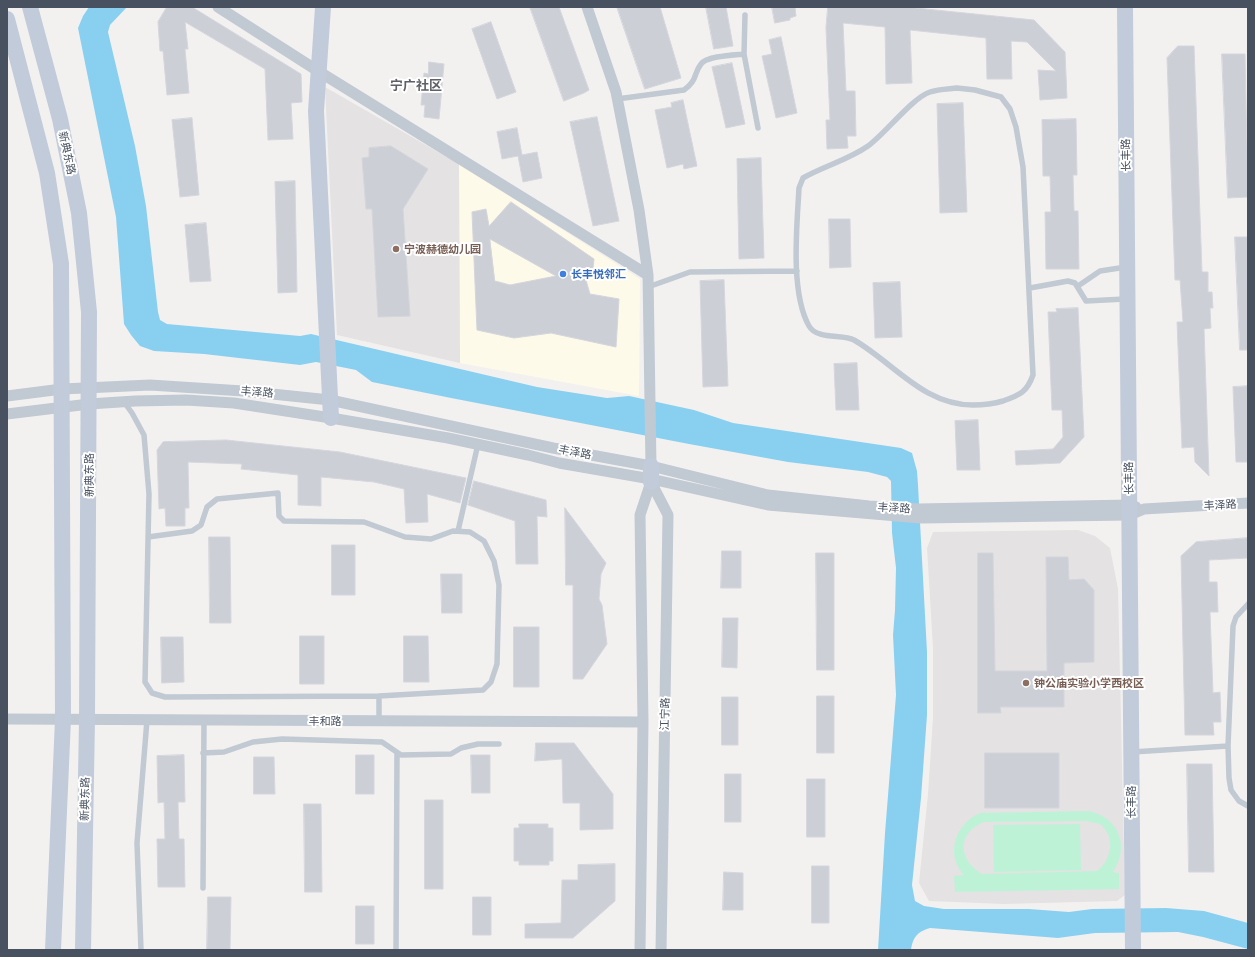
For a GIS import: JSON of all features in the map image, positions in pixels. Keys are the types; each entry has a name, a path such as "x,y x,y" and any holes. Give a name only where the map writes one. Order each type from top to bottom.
{"main road":[{"name":"新典东路","path":"30,7 60,119 79,213 89,312 87,719 83,950"},
{"path":"323,7 316,111 331,418"},
{"name":"长丰路","path":"1125,7 1127,266 1134,510 1131,752 1133,944"},
{"path":"7,19 47,173 61,264 63,719 53,950"}],"street":[{"path":"218,7 318,71 648,275"},
{"path":"587,7 617,99 639,210 648,275 651,476"},
{"name":"丰泽路","path":"7,396 62,389 150,385 243,391 330,400 553,448 651,476 768,505 864,515 1134,510 1248,503"},
{"name":"丰泽路","path":"7,414 123,401 186,400 234,403 331,418 478,444 559,463 768,495 884,507 920,514"},
{"name":"江宁路","path":"640,950 643,722 640,515 651,476"},
{"name":"江宁路","path":"651,476 668,515 661,950"},
{"name":"丰和路","path":"7,719 643,722"}],"lane":[{"path":"745,15 744,54 758,128"},
{"path":"617,99 684,90 692,84 701,63 709,59 744,54"},
{"path":"957,88 975,90 1001,97 1012,116 1016,127 1023,167 1030,288 1033,375 1029,387 1014,397 993,405 964,405 945,402 917,388 870,350 852,339 821,334 810,327 800,298 797,271 799,188 802,178 822,167 855,154 870,144 920,98 929,92 957,88"},
{"path":"1078,286 1100,271 1127,266"},
{"path":"648,287 690,272 797,271"},
{"path":"1030,288 1068,281 1076,283 1086,301 1128,299"},
{"path":"123,401 132,413 144,435 149,494 148,537 145,682 152,693 165,697 379,696 483,690 491,682 497,664 499,585 494,561 484,540 470,532 458,532 431,539 405,537 364,522 284,521 279,516 278,493 216,499 207,507 201,525 192,531 148,537"},
{"path":"458,532 478,444"},
{"path":"1248,604 1236,617 1233,626 1228,746 1231,790 1239,801 1248,806"},
{"path":"379,696 379,721"},
{"path":"141,950 137,843 147,720"},
{"path":"203,888 204,720"},
{"path":"204,753 224,752 253,742 282,739 382,742 400,755 451,754 462,748 478,744 500,744"},
{"path":"1131,752 1228,746"},
{"path":"396,950 397,754"}],"shaded area":[{"name":"宁波赫德幼儿园","path":"325,87 459,164 460,363 337,335"},
{"path":"459,164 640,279 639,396 460,363"},
{"name":"钟公庙实验小学西校区","path":"1078,530 1095,536 1110,548 1118,589 1125,895 1117,901 1004,904 929,901 919,883 928,794 933,718 933,648 927,548 933,532"}],"green space":[{"path":"1089,811 1099,815 1108,820 1119,834 1121,852 1113,872 1119,873 1119,889 955,892 954,876 964,875 958,867 955,858 954,849 956,840 964,824 980,813","holes":["1086,821 1100,824 1108,835 1110,848 1106,861 1097,871 982,874 968,862 965,854 964,847 968,833 984,822"]},
{"path":"1080,824 1081,870 994,872 993,825"}],"water":[{"path":"89,7 127,7 110,25 108,32 135,146 146,206 160,320 167,324 300,336 311,334 537,387 607,398 629,396 694,410 733,423 901,448 912,453 917,471 927,652 927,715 921,798 912,885 915,901 924,906 944,909 1029,909 1069,912 1092,909 1166,908 1204,911 1248,923 1248,949 1178,932 1095,933 1058,938 930,928 922,931 914,938 911,950 878,950 885,833 896,695 893,635 896,568 892,533 891,481 887,477 868,472 788,462 372,382 356,370 316,362 300,365 204,354 154,351 140,346 124,324 116,217 78,28"}],"building":[{"path":"167,7 192,7 301,74 302,102 291,103 293,139 268,140 265,69 185,22 188,49 185,49 189,93 167,95 163,51 160,51 158,22"},
{"path":"530,7 559,7 589,90 564,101"},
{"path":"617,7 660,7 681,78 645,89"},
{"path":"706,7 726,7 733,46 714,49"},
{"path":"772,7 795,7 796,16 790,18 790,20 775,23"},
{"path":"828,7 906,7 1034,20 1065,52 1067,98 1040,100 1038,70 1056,71 1027,42 1011,41 1012,79 987,79 986,38 910,30 912,83 886,84 885,27 843,23 846,91 855,91 856,136 847,136 848,148 827,149 826,120 830,120 826,28"},
{"path":"491,22 516,92 497,99 472,29"},
{"path":"781,37 797,113 776,118 762,56 772,54 769,40"},
{"path":"1178,46 1194,46 1202,272 1208,272 1208,292 1212,292 1213,308 1210,308 1211,328 1204,329 1209,476 1195,462 1194,447 1182,448 1177,322 1183,322 1180,280 1175,280 1167,58"},
{"path":"1222,54 1245,54 1248,197 1228,198"},
{"path":"429,62 444,64 439,119 424,117 425,105 421,105 424,73 428,74"},
{"path":"732,63 745,124 726,128 712,67"},
{"path":"683,100 697,166 684,169 683,164 667,168 655,110 672,107 671,103"},
{"path":"963,103 967,212 940,213 937,104"},
{"path":"597,117 619,221 593,226 570,122"},
{"path":"192,118 199,195 180,197 172,120"},
{"path":"1076,119 1077,175 1073,175 1074,211 1078,211 1079,269 1046,269 1045,212 1051,212 1050,176 1043,176 1042,120"},
{"path":"517,128 522,155 537,152 542,178 523,182 518,156 502,159 497,132"},
{"path":"391,146 428,169 403,209 410,316 378,317 372,209 366,209 362,158 369,157 369,148"},
{"path":"761,158 764,258 739,259 737,159"},
{"path":"295,181 297,292 278,293 275,182"},
{"name":"长丰悦邻汇","path":"511,202 594,259 593,269 583,270 590,294 619,299 616,347 551,333 514,338 477,330 472,212 486,209 489,226","holes":["490,239 556,276 510,285 495,281"]},
{"path":"829,219 850,219 851,267 830,268"},
{"path":"206,223 211,281 190,282 185,225"},
{"path":"1235,237 1248,237 1248,350 1240,350"},
{"path":"724,280 728,386 703,387 700,281"},
{"path":"900,282 902,337 875,338 873,283"},
{"path":"1078,308 1084,437 1060,463 1016,465 1015,451 1053,449 1063,437 1062,410 1052,410 1048,312 1057,312 1056,309"},
{"path":"857,363 859,410 836,410 834,364"},
{"path":"1248,386 1248,462 1236,462 1233,387"},
{"path":"978,420 980,470 957,470 955,421"},
{"path":"226,440 340,452 466,478 460,503 427,494 428,522 406,523 404,489 374,482 321,477 321,506 298,505 298,475 241,469 242,464 188,462 189,508 185,508 185,526 166,526 165,508 159,509 157,450 163,442"},
{"path":"474,481 546,500 547,517 537,516 538,564 516,564 515,521 468,505"},
{"path":"565,508 606,563 601,574 599,599 602,605 607,644 583,679 573,679 573,585 566,585"},
{"path":"209,537 230,537 231,623 210,623"},
{"path":"1248,538 1248,558 1209,560 1209,582 1217,582 1218,612 1210,612 1213,693 1220,692 1221,722 1213,722 1214,735 1185,735 1181,556 1196,542"},
{"path":"332,545 355,545 355,595 332,595"},
{"path":"722,551 741,551 741,588 721,588"},
{"path":"816,553 834,553 834,670 817,670"},
{"path":"978,553 993,553 995,671 1047,671 1046,557 1068,557 1069,580 1084,579 1094,590 1094,662 1064,663 1064,707 1000,707 1001,713 978,713"},
{"path":"441,574 462,574 462,613 442,613"},
{"path":"723,618 738,618 737,668 722,667"},
{"path":"514,627 539,627 539,687 514,687"},
{"path":"300,636 324,636 324,684 300,684"},
{"path":"404,636 428,636 429,682 404,682"},
{"path":"161,637 183,637 184,682 162,683"},
{"path":"817,696 834,696 834,753 817,753"},
{"path":"722,697 738,697 738,745 722,745"},
{"path":"536,743 574,743 613,794 613,829 580,830 580,803 563,803 562,759 535,761"},
{"path":"985,753 1059,753 1059,808 985,808"},
{"path":"184,755 185,802 178,802 179,839 184,839 185,887 158,887 157,839 165,839 164,802 158,803 157,756"},
{"path":"356,755 374,755 374,794 356,794"},
{"path":"471,755 490,755 490,793 472,793"},
{"path":"254,757 274,757 275,794 254,794"},
{"path":"1187,764 1212,764 1214,872 1189,872"},
{"path":"725,774 741,774 741,822 725,822"},
{"path":"807,779 825,779 825,837 807,837"},
{"path":"425,800 443,800 443,889 425,889"},
{"path":"304,804 321,804 322,892 305,892"},
{"path":"519,824 548,824 548,828 553,828 553,861 549,861 549,865 519,865 519,861 514,861 514,828 519,828"},
{"path":"615,864 615,901 573,938 525,938 525,924 561,923 562,880 578,880 578,865"},
{"path":"812,866 829,866 829,923 812,923"},
{"path":"724,872 743,873 743,910 723,910"},
{"path":"208,897 231,897 230,950 207,950"},
{"path":"473,897 491,897 491,935 473,935"},
{"path":"356,906 374,906 374,944 356,944"}],"place":[{"name":"宁波赫德幼儿园","path":"396,249"},
{"name":"长丰悦邻汇","path":"563,274"},
{"name":"钟公庙实验小学西校区","path":"1026,683"}],"district":[{"name":"宁广社区","path":"416,86"}]}
